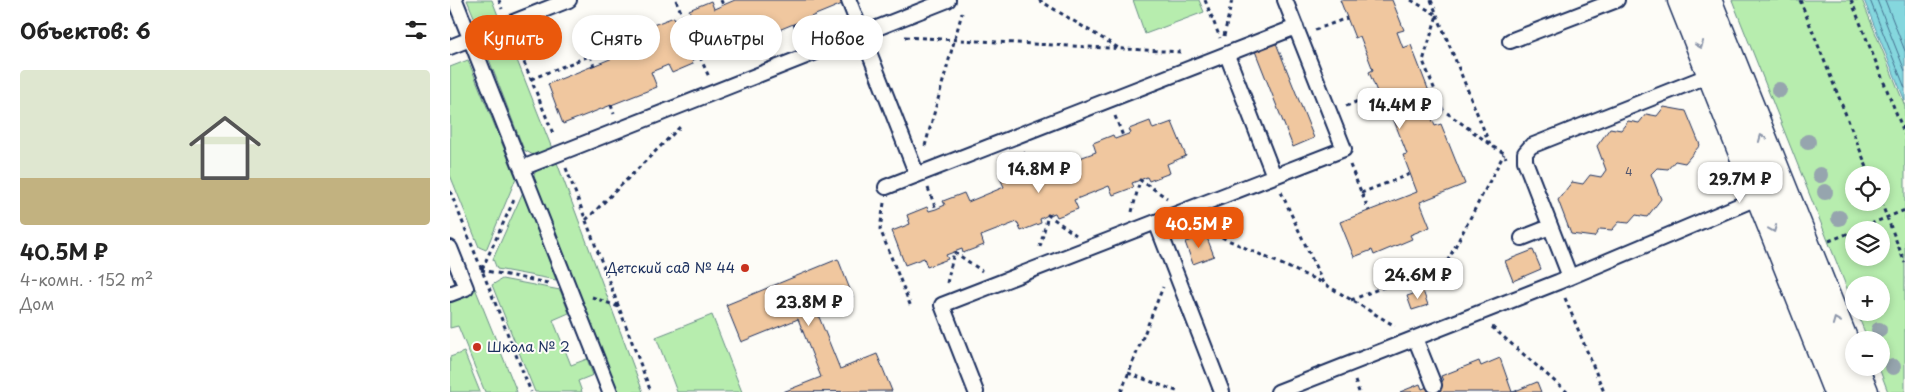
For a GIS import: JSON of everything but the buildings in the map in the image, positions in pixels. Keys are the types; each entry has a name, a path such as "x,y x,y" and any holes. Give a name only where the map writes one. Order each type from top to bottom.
{"street":[{"path":"1682,0 1722,70 1771,192 1838,392"},
{"path":"1707,0 1722,70"},
{"path":"1771,192 1845,348"},
{"path":"1858,376 1864,392"}],"lane":[{"path":"455,0 465,26"},
{"path":"531,15 569,0"},
{"path":"883,26 948,0"},
{"path":"976,392 942,305 1344,149 1285,0"},
{"path":"1510,41 1617,0"},
{"path":"849,1 855,15"},
{"path":"886,187 1227,55 1298,32"},
{"path":"450,47 465,41"},
{"path":"1227,55 1274,176"},
{"path":"478,60 610,392"},
{"path":"523,173 561,153 797,60"},
{"path":"872,60 917,175"},
{"path":"1564,280 1550,227 1525,160 1525,153 1531,146 1722,70"},
{"path":"1278,392 1564,280 1771,192"},
{"path":"1185,210 1192,231"},
{"path":"1156,222 1222,392"},
{"path":"1522,238 1550,227"},
{"path":"450,248 466,288 450,294"},
{"path":"1415,338 1434,384"}],"path":[{"path":"499,0 505,15"},
{"path":"676,0 682,15"},
{"path":"721,0 723,5"},
{"path":"1039,0 1120,49"},
{"path":"1205,0 1222,44 1232,0"},
{"path":"1411,0 1437,14"},
{"path":"1431,0 1490,145"},
{"path":"1800,0 1866,166"},
{"path":"1851,0 1905,135"},
{"path":"917,175 963,8"},
{"path":"1437,14 1423,61 1443,110 1490,145 1504,153 1508,162"},
{"path":"1298,32 1347,18"},
{"path":"899,36 954,41 1188,53"},
{"path":"523,60 561,153 651,392"},
{"path":"531,79 580,60"},
{"path":"592,60 594,66"},
{"path":"745,60 752,78"},
{"path":"1330,112 1378,93"},
{"path":"586,220 688,119"},
{"path":"1344,149 1369,211"},
{"path":"1351,300 1447,262 1504,153"},
{"path":"482,270 523,173"},
{"path":"1361,193 1410,174"},
{"path":"1274,176 1323,283"},
{"path":"1128,233 1140,180 1185,210 1217,235 1323,283 1415,338"},
{"path":"886,187 880,229 911,307"},
{"path":"450,191 531,392"},
{"path":"1880,221 1905,210"},
{"path":"1884,211 1905,263"},
{"path":"1035,268 1048,216 1092,246"},
{"path":"1823,243 1845,235"},
{"path":"942,305 954,252 999,283"},
{"path":"1121,392 1172,264"},
{"path":"482,270 568,287"},
{"path":"1564,280 1604,392"},
{"path":"1475,314 1567,392"},
{"path":"1128,373 1179,392"}],"green space":[{"path":"467,0 492,0 498,15 473,15"},
{"path":"1133,0 1199,0 1204,12 1145,34"},
{"path":"1732,0 1862,0 1905,106 1905,392 1888,392 1882,376 1890,376 1890,331 1864,331 1860,321 1890,321 1890,276 1845,276 1845,283"},
{"path":"468,60 516,178 486,250 479,247 450,175 450,67"},
{"path":"489,60 517,60 553,151 537,157 524,150"},
{"path":"556,160 643,392 618,392 532,178 539,166"},
{"path":"523,192 556,280 497,269 493,259"},
{"path":"502,279 560,290 569,313 553,320 571,365 587,359 593,375 578,381 582,392 535,392 492,285"},
{"name":"Школа № 2","path":"475,288 517,392 485,392 458,326 450,328 450,298"},
{"path":"712,315 742,392 677,392 656,337"},
{"path":"464,352 480,392 450,392 450,357"}],"water":[{"path":"1864,0 1905,0 1905,101"}],"place":[{"name":"Детский сад № 44","path":"745,268"},
{"name":"Школа № 2","path":"477,347"}]}
